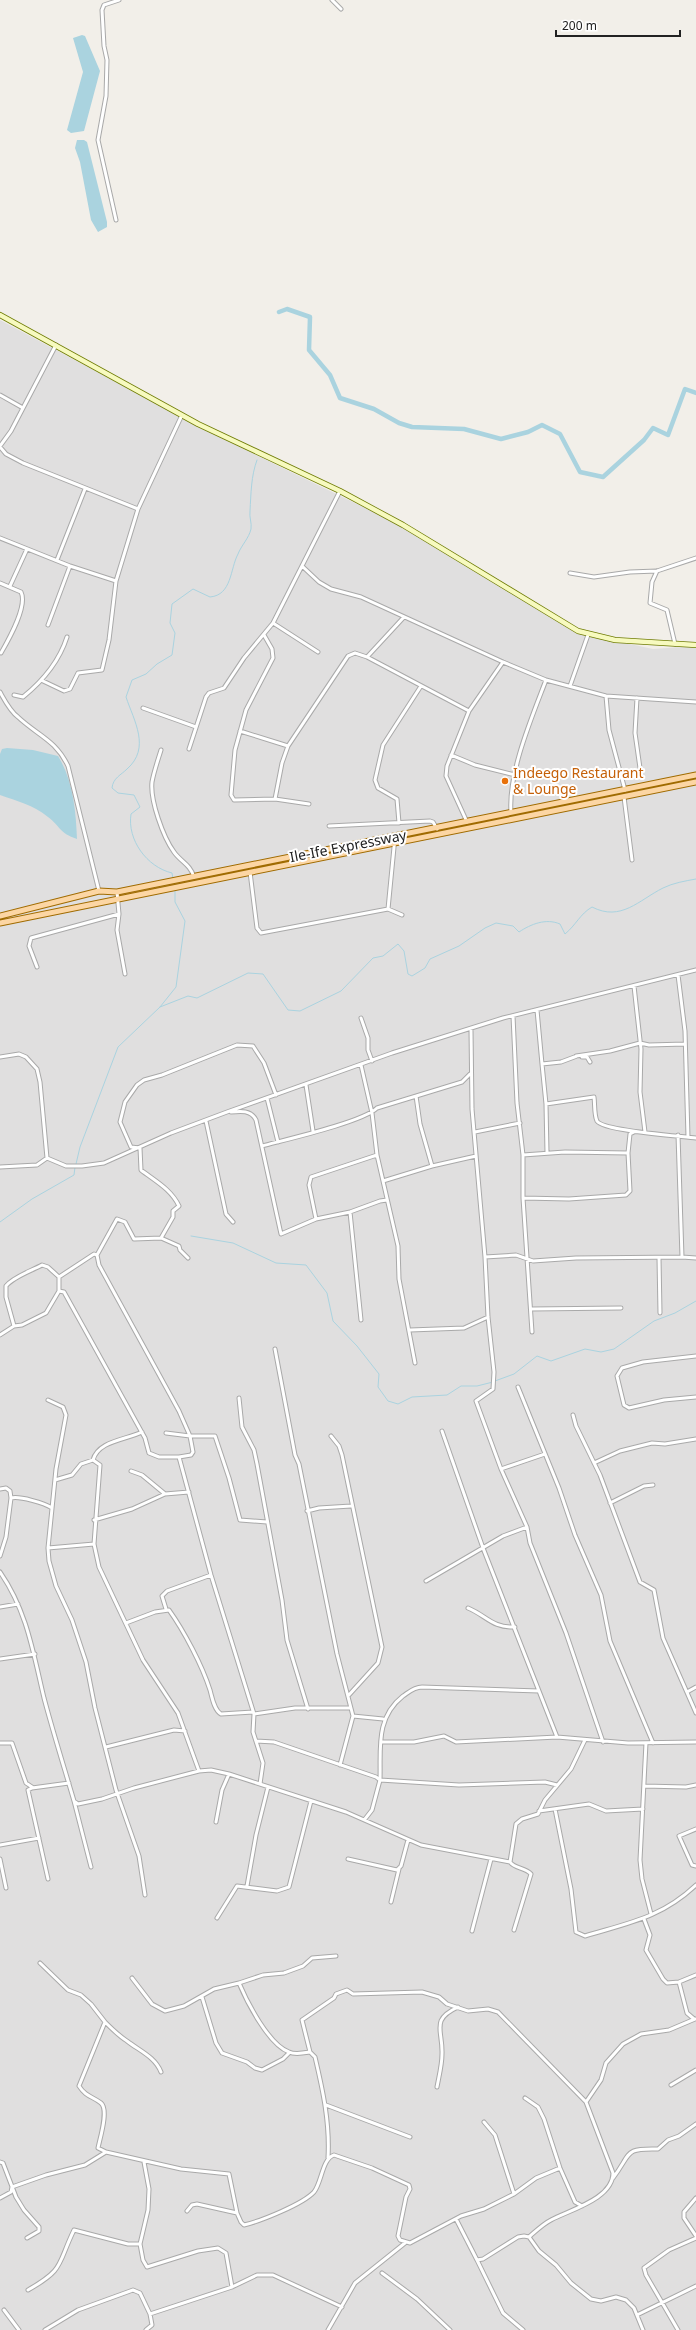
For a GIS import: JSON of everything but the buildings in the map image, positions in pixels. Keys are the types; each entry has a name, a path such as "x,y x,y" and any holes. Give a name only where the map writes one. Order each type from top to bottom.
{"main road":[{"path":"0,315 182,415 340,491 403,525 558,619 588,635 615,640 696,645"},
{"name":"Ile-Ife Expressway","path":"0,923 119,900 171,888 176,883 194,877 437,829 696,775"},
{"name":"Ile-Ife Expressway","path":"0,916 99,891 117,892 170,882 176,883 250,872 396,844 696,782"},
{"path":"548,806 550,812"},
{"path":"131,889 132,896"}],"street":[{"path":"116,220 98,140 106,96 107,60 104,46 102,10 104,5 119,0"},
{"path":"332,0 341,9"},
{"path":"56,345 11,431 0,446 6,454 23,463 138,509"},
{"path":"0,396 23,408"},
{"path":"43,681 64,691 70,689 78,673 102,670 109,640 116,581 138,509 182,415"},
{"path":"57,560 85,489"},
{"path":"189,749 206,697 210,693 224,688 244,658 273,623 340,491"},
{"path":"0,538 70,566 116,581"},
{"path":"10,586 27,549"},
{"path":"570,574 594,577 630,572 657,571 696,558"},
{"path":"48,625 70,566"},
{"path":"302,566 319,582 331,589 361,597 546,680 606,696 696,702"},
{"path":"657,571 652,582 650,603 667,610 675,644"},
{"path":"0,583 21,592 23,600 16,626 2,653"},
{"path":"368,657 404,617"},
{"path":"273,623 318,652"},
{"path":"264,635 272,649 272,658 246,710 232,771 232,798 234,800 275,799 309,804"},
{"path":"570,686 588,635"},
{"path":"14,696 23,697 43,681 62,653 67,637"},
{"path":"275,799 282,763 288,746 348,656 355,653 368,657 470,711"},
{"path":"467,822 446,776 447,766 470,711 503,662"},
{"path":"511,813 510,799 524,739 546,680"},
{"path":"399,823 397,799 378,788 374,780 383,745 421,686"},
{"path":"0,692 18,717 49,740 63,756 68,766 99,891"},
{"path":"606,696 609,730 625,790"},
{"path":"638,698 635,733 640,768"},
{"path":"143,708 196,727"},
{"path":"240,731 288,746"},
{"path":"161,750 152,784 156,812 170,847 177,856 191,868 194,877"},
{"path":"451,755 474,765 515,775"},
{"path":"624,797 632,860"},
{"path":"329,826 430,821 433,822 437,829"},
{"path":"388,910 396,844 395,837"},
{"path":"250,872 257,928 261,933 388,910 402,915"},
{"path":"117,892 119,900 117,930 125,974"},
{"path":"37,967 29,946 31,938 119,914"},
{"path":"47,1158 71,1166 104,1163 171,1133 372,1061 513,1016 696,970"},
{"path":"678,975 684,1009 688,1137"},
{"path":"634,986 640,1043 640,1092 645,1132"},
{"path":"537,1010 546,1104 547,1153"},
{"path":"513,1016 517,1103 523,1155 527,1258 532,1332"},
{"path":"361,1018 368,1038 368,1050 372,1061"},
{"path":"471,1030 470,1074 494,1380 493,1387 476,1401 501,1469 527,1527 530,1543 566,1633 604,1742"},
{"path":"542,1064 561,1062 576,1056 610,1051 640,1043 649,1045 685,1044"},
{"path":"140,1148 131,1147 120,1122 125,1102 137,1085 144,1080 162,1075 237,1045 247,1045 253,1046 264,1063 276,1095"},
{"path":"0,1057 19,1054 26,1057 37,1070 40,1082 47,1158"},
{"path":"576,1056 588,1057 590,1062"},
{"path":"360,1065 372,1113 383,1181 398,1246 399,1279 410,1330 414,1363"},
{"path":"262,1146 313,1132 372,1113 377,1108 462,1082 470,1074"},
{"path":"306,1085 313,1132"},
{"path":"416,1096 420,1124 432,1166"},
{"path":"546,1104 594,1097 597,1120 602,1126 634,1132 696,1138"},
{"path":"266,1098 277,1142 279,1142"},
{"path":"227,1112 243,1111 254,1117 262,1146 281,1234 316,1219 350,1212 380,1200 387,1200"},
{"path":"206,1121 226,1214 233,1222"},
{"path":"475,1132 520,1124"},
{"path":"524,1198 569,1199 626,1196 630,1191 628,1154 630,1134 634,1132"},
{"path":"678,1136 682,1257"},
{"path":"140,1148 140,1170 163,1186 175,1198 179,1206 173,1211 173,1218 161,1238"},
{"path":"523,1155 547,1153 628,1154"},
{"path":"316,1219 309,1184 311,1177 378,1155"},
{"path":"383,1181 432,1166 476,1156"},
{"path":"0,1167 37,1165 47,1158"},
{"path":"350,1212 361,1320"},
{"path":"59,1291 64,1292 142,1432 149,1453 153,1456 179,1457 191,1455 194,1452 190,1436 179,1411 99,1265 97,1255 117,1219 126,1222 134,1239 161,1238 179,1246 180,1250 188,1258"},
{"path":"59,1277 94,1254 97,1255"},
{"path":"485,1257 516,1255 533,1261 600,1257 696,1258"},
{"path":"660,1258 660,1313"},
{"path":"0,1335 14,1326 22,1325 46,1313 59,1291 59,1277 48,1267 42,1265 22,1277 11,1280 6,1286 6,1297 14,1326"},
{"path":"531,1310 621,1308"},
{"path":"410,1330 464,1328 488,1318"},
{"path":"275,1349 281,1388 295,1455 299,1464 307,1511 337,1654 353,1716 340,1765"},
{"path":"696,1356 637,1364 622,1368 617,1376 624,1405 630,1408 664,1400 696,1397"},
{"path":"518,1387 559,1488 574,1535 601,1594 610,1641 653,1743"},
{"path":"239,1398 242,1427 254,1450 258,1464 267,1522 282,1600 286,1640 308,1709"},
{"path":"48,1400 63,1407 66,1415 55,1480 48,1548 49,1561 56,1586 72,1620 86,1662 95,1708 119,1794 139,1856 145,1895"},
{"path":"573,1415 610,1503 640,1582 654,1590 663,1638 696,1713"},
{"path":"442,1431 483,1548 557,1738"},
{"path":"55,1480 72,1475 81,1464 93,1460 100,1447 124,1440 142,1432"},
{"path":"166,1433 190,1436 215,1436 229,1478 240,1520 267,1522"},
{"path":"331,1436 339,1446 342,1455 351,1506 382,1647 378,1664 348,1696"},
{"path":"594,1464 620,1451 652,1443 665,1444 696,1439"},
{"path":"501,1469 544,1454"},
{"path":"179,1457 211,1575 253,1713 253,1732 262,1758 260,1784"},
{"path":"93,1460 100,1465 94,1520 94,1544 101,1572 143,1660 178,1714 199,1771"},
{"path":"131,1471 142,1475 165,1494"},
{"path":"610,1503 644,1486 653,1485"},
{"path":"0,1489 6,1488 10,1491 11,1498 6,1537 0,1556"},
{"path":"94,1520 132,1509 165,1494 189,1492"},
{"path":"11,1498 17,1497 46,1504 52,1508"},
{"path":"307,1511 319,1508 351,1506"},
{"path":"426,1581 483,1548 513,1532 527,1527"},
{"path":"48,1548 94,1544"},
{"path":"0,1572 18,1604 28,1629 44,1698 92,1867"},
{"path":"211,1575 167,1591 162,1596 166,1609 171,1612 191,1649 209,1686 217,1710 221,1714 253,1713 295,1708 350,1708"},
{"path":"0,1607 18,1604"},
{"path":"468,1608 485,1616 497,1626 515,1627"},
{"path":"126,1623 166,1609"},
{"path":"0,1659 35,1654"},
{"path":"364,1819 372,1810 380,1780 383,1719 396,1702 417,1687 538,1691"},
{"path":"687,1692 696,1687"},
{"path":"353,1716 383,1719"},
{"path":"106,1747 174,1730 185,1731"},
{"path":"381,1742 414,1742 444,1736 456,1742 557,1738 604,1742 696,1742"},
{"path":"510,1862 516,1824 522,1819 536,1816 557,1785 571,1769 585,1740"},
{"path":"256,1741 274,1742 340,1765 363,1771 380,1780 459,1785 545,1782 557,1785"},
{"path":"0,1743 12,1743 26,1784 32,1788"},
{"path":"646,1743 640,1860 642,1879 651,1914"},
{"path":"74,1801 81,1803 119,1794 134,1788 199,1771 211,1770 229,1774 364,1819 408,1840 437,1848 466,1852 510,1862 531,1874 514,1930"},
{"path":"216,1822 222,1790 229,1774"},
{"path":"48,1879 27,1792 32,1788 69,1783"},
{"path":"644,1786 686,1787 696,1784"},
{"path":"247,1886 256,1835 268,1787"},
{"path":"217,1918 235,1887 247,1886 277,1891 289,1887 311,1801"},
{"path":"539,1811 589,1804 606,1810 643,1809"},
{"path":"555,1809 571,1889 576,1932 585,1936 644,1919 682,1899 696,1886"},
{"path":"696,1829 679,1836 692,1865 696,1866"},
{"path":"0,1845 38,1838"},
{"path":"391,1902 408,1840"},
{"path":"472,1931 491,1858"},
{"path":"0,1859 6,1888"},
{"path":"348,1859 395,1870 399,1869"},
{"path":"644,1919 650,1935 646,1950 653,1965 667,1983 679,1982 696,1975"},
{"path":"132,1978 152,2004 165,2011 184,2006 214,1989 263,1975 284,1974 303,1966 312,1958 336,1956"},
{"path":"40,1963 68,1990 81,1995 91,2004 105,2022 126,2041 152,2058 157,2063 161,2072"},
{"path":"679,1982 687,2013 691,2018 696,2019"},
{"path":"239,1983 268,2033 279,2046 289,2053 310,2052"},
{"path":"105,2022 79,2086 84,2094 100,2102 104,2107 104,2121 98,2148 106,2152 144,2162 181,2169 229,2174 237,2213 241,2222 246,2225 271,2216 308,2196 314,2192 323,2175 328,2158 329,2137 326,2105 315,2057 310,2052 302,2020 334,1998 336,1994 347,1990 353,1994 422,1992 439,1997 447,2004 468,2011 488,2009 498,2012 586,2102 604,2151 612,2167 613,2178"},
{"path":"202,1997 216,2043 222,2054 247,2062 255,2068 262,2070 283,2059 289,2053"},
{"path":"437,2087 442,2053 439,2028 441,2019 447,2012 458,2007"},
{"path":"586,2102 601,2080 606,2063 623,2044 641,2034 669,2030 696,2019"},
{"path":"671,2085 696,2070"},
{"path":"525,2098 538,2106 560,2168 575,2202 582,2206"},
{"path":"326,2105 410,2137"},
{"path":"484,2122 495,2135 514,2194"},
{"path":"477,2260 483,2259 518,2237 529,2237 551,2220 582,2206 604,2192 625,2158 632,2151 640,2148 658,2149 668,2140 679,2136 696,2124"},
{"path":"12,2187 46,2175 85,2165 106,2152"},
{"path":"328,2158 334,2156 372,2168 409,2185 410,2189 406,2198 398,2236 400,2240 405,2243"},
{"path":"0,2162 2,2163 24,2210 39,2227 39,2231 27,2238"},
{"path":"144,2162 149,2189 148,2210 140,2244 143,2260 147,2267 198,2251 218,2248 226,2253 232,2287"},
{"path":"328,2330 356,2283 405,2243 422,2238 456,2219 484,2209 514,2194 543,2174 560,2168"},
{"path":"0,2198 11,2192 12,2187"},
{"path":"678,2330 646,2275 644,2268 669,2250 696,2237 684,2218 684,2212 696,2198"},
{"path":"187,2212 192,2205 197,2204 237,2213"},
{"path":"456,2219 503,2313 523,2330"},
{"path":"28,2290 49,2278 58,2269 74,2230 128,2244 140,2244"},
{"path":"529,2237 539,2251 556,2265 571,2284 591,2299 601,2301 621,2297 634,2308 643,2329 638,2330"},
{"path":"382,2273 417,2300 450,2330"},
{"path":"150,2314 232,2287 257,2276 273,2276 342,2307"},
{"path":"637,2315 696,2286"},
{"path":"45,2330 78,2310 133,2290 140,2293 150,2314 152,2325 146,2330"},
{"path":"4,2310 19,2330"}],"shaded area":[{"path":"0,320 217,436 433,541 579,633 653,649 696,646 696,2330 0,2330"}],"water":[{"path":"82,35 85,36 100,71 84,131 71,133 67,130 83,72 73,38"},
{"path":"77,140 84,140 87,142 107,222 107,227 98,232 91,220 80,162 75,148"},
{"path":"2,749 33,750 58,756 67,775 73,796 77,839 63,832 37,809 0,795 0,754"}],"waterway":[{"path":"279,312 287,309 310,317 309,350 330,375 340,398 374,409 399,423 412,427 464,429 501,439 528,432 542,425 560,434 580,472 603,477 644,440 653,428 668,435 685,389 696,393"},
{"path":"173,879 172,873 154,865 147,859 136,843 132,833 131,814 140,807 134,795 118,793 112,788 116,779 134,761 138,752 138,734 126,697 132,680 146,674 157,664 172,655 175,633 170,623 172,604 193,589 210,597 223,592 229,580 235,560 249,536 251,529 250,513 252,485 257,460"},
{"path":"160,1007 188,996 197,998 248,973 263,974 288,1010 300,1011 341,991 373,958 383,956 398,944 404,951 408,974 412,976 425,968 430,959 459,946 485,928 496,923 513,926 519,932 539,923 555,922 560,924 565,934 584,913 592,907 602,911 621,911 667,886 696,879"},
{"path":"76,1164 80,1147 118,1047 160,1007 176,987 185,921 175,902 175,890"},
{"path":"0,1222 32,1199 74,1175 75,1167"},
{"path":"191,1236 233,1243 276,1263 306,1265 327,1293 333,1321 357,1346 379,1374 378,1387 388,1401 398,1404 412,1397 447,1395 461,1386 477,1386 493,1382"},
{"path":"495,1381 514,1374 537,1356 551,1361 585,1349 601,1352 614,1349 654,1321 675,1313 696,1301"}],"place":[{"name":"Indeego Restaurant & Lounge","path":"505,781"}]}
